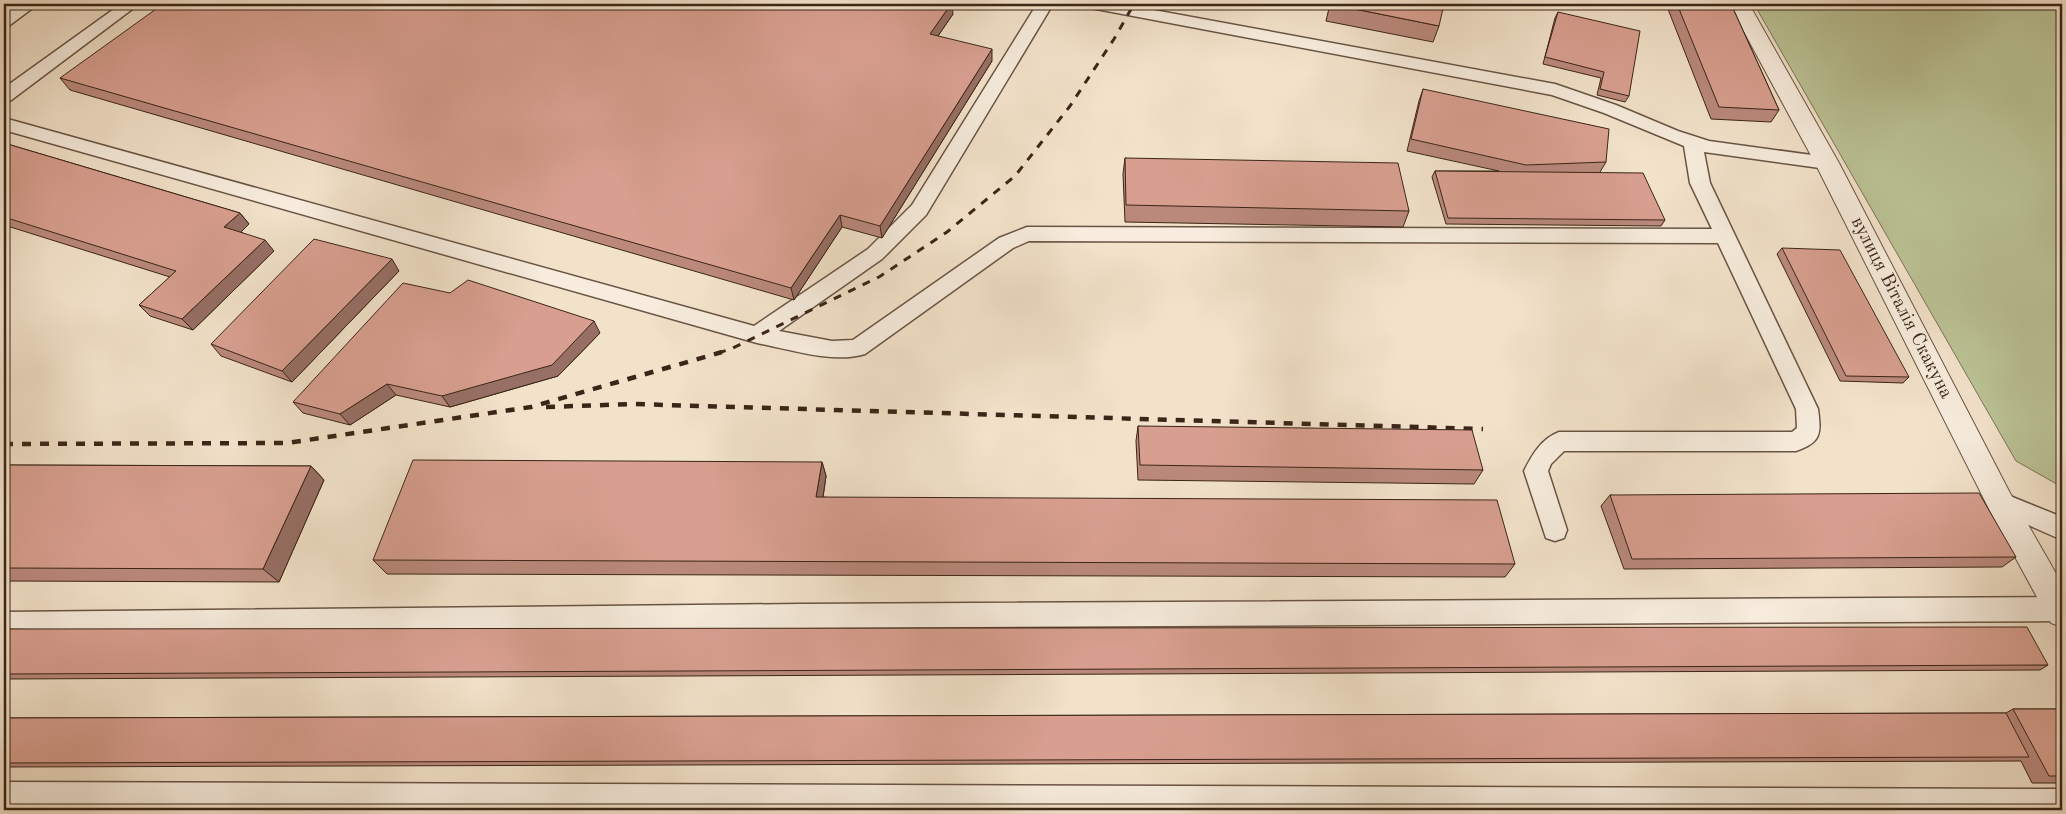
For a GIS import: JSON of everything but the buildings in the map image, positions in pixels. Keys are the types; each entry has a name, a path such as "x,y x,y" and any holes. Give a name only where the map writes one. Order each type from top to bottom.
{"street":[{"name":"вулиця Віталія Скакуна","path":"1739,4 1826,163 2000,502 2061,611"}],"lane":[{"path":"4,21 30,4"},
{"path":"4,97 131,4"},
{"path":"756,335 876,254 919,210 1045,4"},
{"path":"1096,4 1555,90 1707,147 1826,163"},
{"path":"4,124 756,335 832,350 857,348 1006,244 1027,234 1724,236"},
{"path":"1555,530 1536,471 1543,457 1559,442 1796,441 1809,432 1807,409 1700,183 1693,142"},
{"path":"2000,502 2050,522 2062,530"},
{"path":"4,624 811,616 2061,611"},
{"path":"4,796 2062,803"}],"green space":[{"path":"1754,4 2062,4 2062,487 2016,461"}],"railway":[{"path":"718,353 731,349 879,277 947,232 1015,176 1070,106 1114,39 1134,4"},
{"path":"4,444 287,443 531,407 722,352"},
{"path":"546,407 633,404 1483,429"}]}
